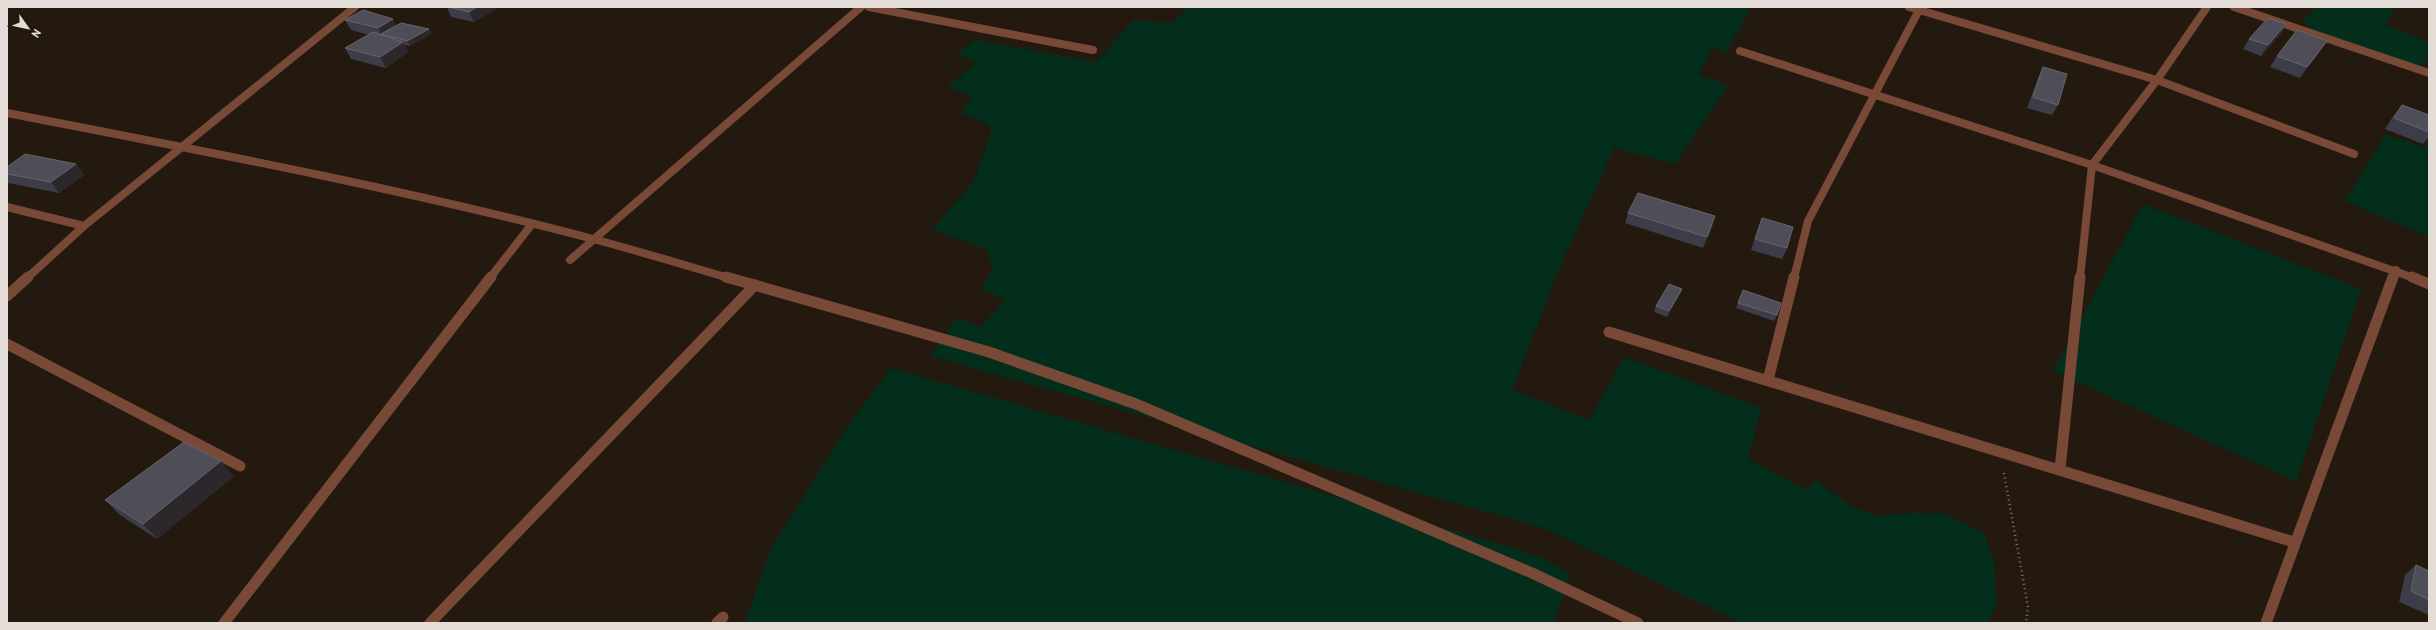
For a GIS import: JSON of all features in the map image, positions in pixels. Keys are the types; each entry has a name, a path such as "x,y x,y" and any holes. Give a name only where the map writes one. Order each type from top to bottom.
{"street":[{"path":"7,296 84,226 355,7"},
{"path":"570,260 861,7"},
{"path":"869,7 1093,50"},
{"path":"1909,7 2157,80 2354,154"},
{"path":"2060,469 2092,165 2157,80 2207,7"},
{"path":"2234,7 2429,72"},
{"path":"1768,380 1808,221 1919,10"},
{"path":"1740,51 2092,165 2396,270 2429,284"},
{"path":"7,113 182,147 532,224 593,239 989,352 1136,404 1525,570 1638,623"},
{"path":"7,207 84,226"},
{"path":"224,623 532,224"},
{"path":"2266,623 2294,542 2396,270"},
{"path":"430,623 755,285"},
{"path":"1608,332 2060,469 2294,542"},
{"path":"7,344 240,466"}],"path":[{"path":"2001,451 2028,607 2026,623"}],"green space":[{"path":"1189,7 1751,7 1726,52 1712,48 1699,74 1728,86 1675,164 1614,148 1560,267 1512,390 1589,420 1624,357 1761,408 1748,459 1806,490 1817,481 1850,506 1876,516 1911,513 1945,514 1984,533 1994,562 1997,602 1989,623 1742,623 1544,528 930,356 956,318 981,327 1005,300 982,289 993,268 986,249 932,230 974,181 991,133 987,124 961,113 972,96 947,87 976,63 957,54 975,40 1096,62 1134,20 1172,23"},
{"path":"2317,7 2396,7 2385,25 2429,42 2429,57 2418,72 2316,37 2303,20"},
{"path":"2386,134 2425,148 2429,138 2429,237 2345,201"},
{"path":"2143,204 2361,289 2296,481 2053,371"},
{"path":"891,368 1513,548 1543,558 1571,575 1553,623 745,623 770,550 848,426"}],"building":[{"path":"448,7 477,7 469,12"},
{"path":"363,10 393,19 378,28 345,20"},
{"path":"2268,18 2286,24 2268,45 2249,39"},
{"path":"401,23 429,29 407,41 381,34"},
{"path":"2297,30 2327,41 2307,67 2277,56"},
{"path":"373,32 403,42 380,57 345,48"},
{"path":"2043,67 2067,74 2058,105 2033,97"},
{"path":"2402,105 2429,115 2429,132 2394,118"},
{"path":"25,154 76,164 51,182 7,174 7,167"},
{"path":"1638,193 1715,216 1707,237 1628,213"},
{"path":"1762,218 1793,227 1787,248 1755,239"},
{"path":"1669,284 1682,289 1669,311 1656,306"},
{"path":"1743,290 1781,303 1777,315 1738,303"},
{"path":"184,442 221,461 143,524 105,500"},
{"path":"2416,565 2429,571 2429,600 2411,591"}]}
